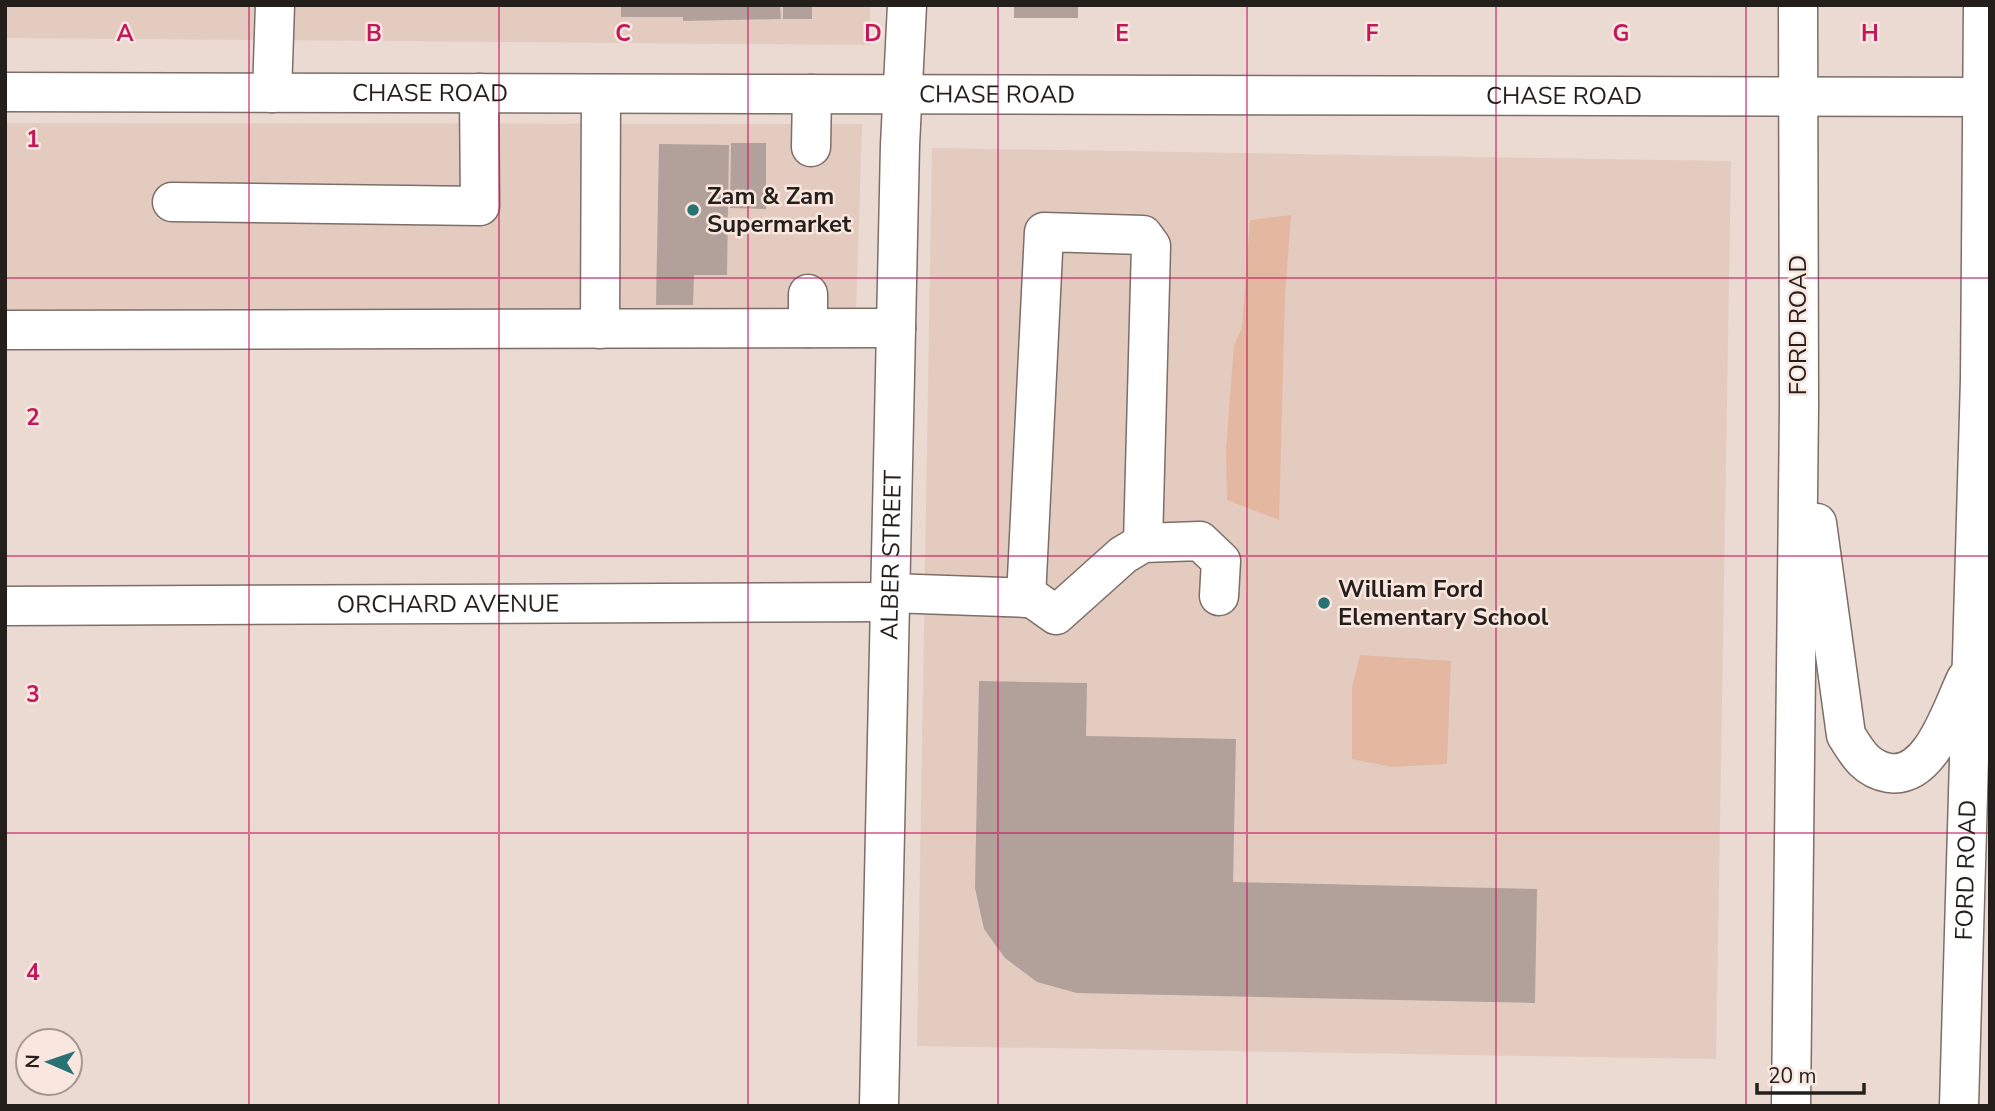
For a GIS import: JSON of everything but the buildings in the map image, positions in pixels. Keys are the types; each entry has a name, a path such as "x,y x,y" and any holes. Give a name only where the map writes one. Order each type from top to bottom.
{"street":[{"path":"272,93 275,5"},
{"name":"ALBER STREET","path":"879,1106 900,145 907,5"},
{"name":"FORD ROAD","path":"1791,1106 1798,407 1798,5"},
{"name":"FORD ROAD","path":"1959,1106 1973,663 1982,608 1987,97 1983,5"},
{"name":"CHASE ROAD","path":"5,92 1987,97"},
{"path":"172,202 480,206 479,93"},
{"path":"600,329 601,94"},
{"path":"811,147 812,94"},
{"path":"1044,232 1143,235 1151,246 1143,531 1123,555 1056,615 1032,598 1026,598 1044,232"},
{"path":"5,330 600,329 808,311 896,328"},
{"path":"1798,407 1846,735 1860,758 1877,771 1900,774 1918,766 1933,749 1973,663"},
{"path":"1143,531 1200,541 1221,561 1219,596"},
{"name":"ORCHARD AVENUE","path":"5,606 1026,598"}],"shaded area":[{"path":"5,5 870,5 870,45 5,38"},
{"path":"5,123 862,124 855,343 5,348"},
{"name":"William Ford Elementary School","path":"932,148 1731,161 1716,1059 917,1046"},
{"path":"1291,215 1285,296 1279,520 1227,500 1226,450 1234,345 1242,328 1250,220"},
{"path":"1360,655 1451,661 1447,764 1392,767 1352,759 1352,688"}],"place":[{"name":"Zam & Zam Supermarket","path":"693,210"},
{"name":"William Ford Elementary School","path":"1324,603"}]}
